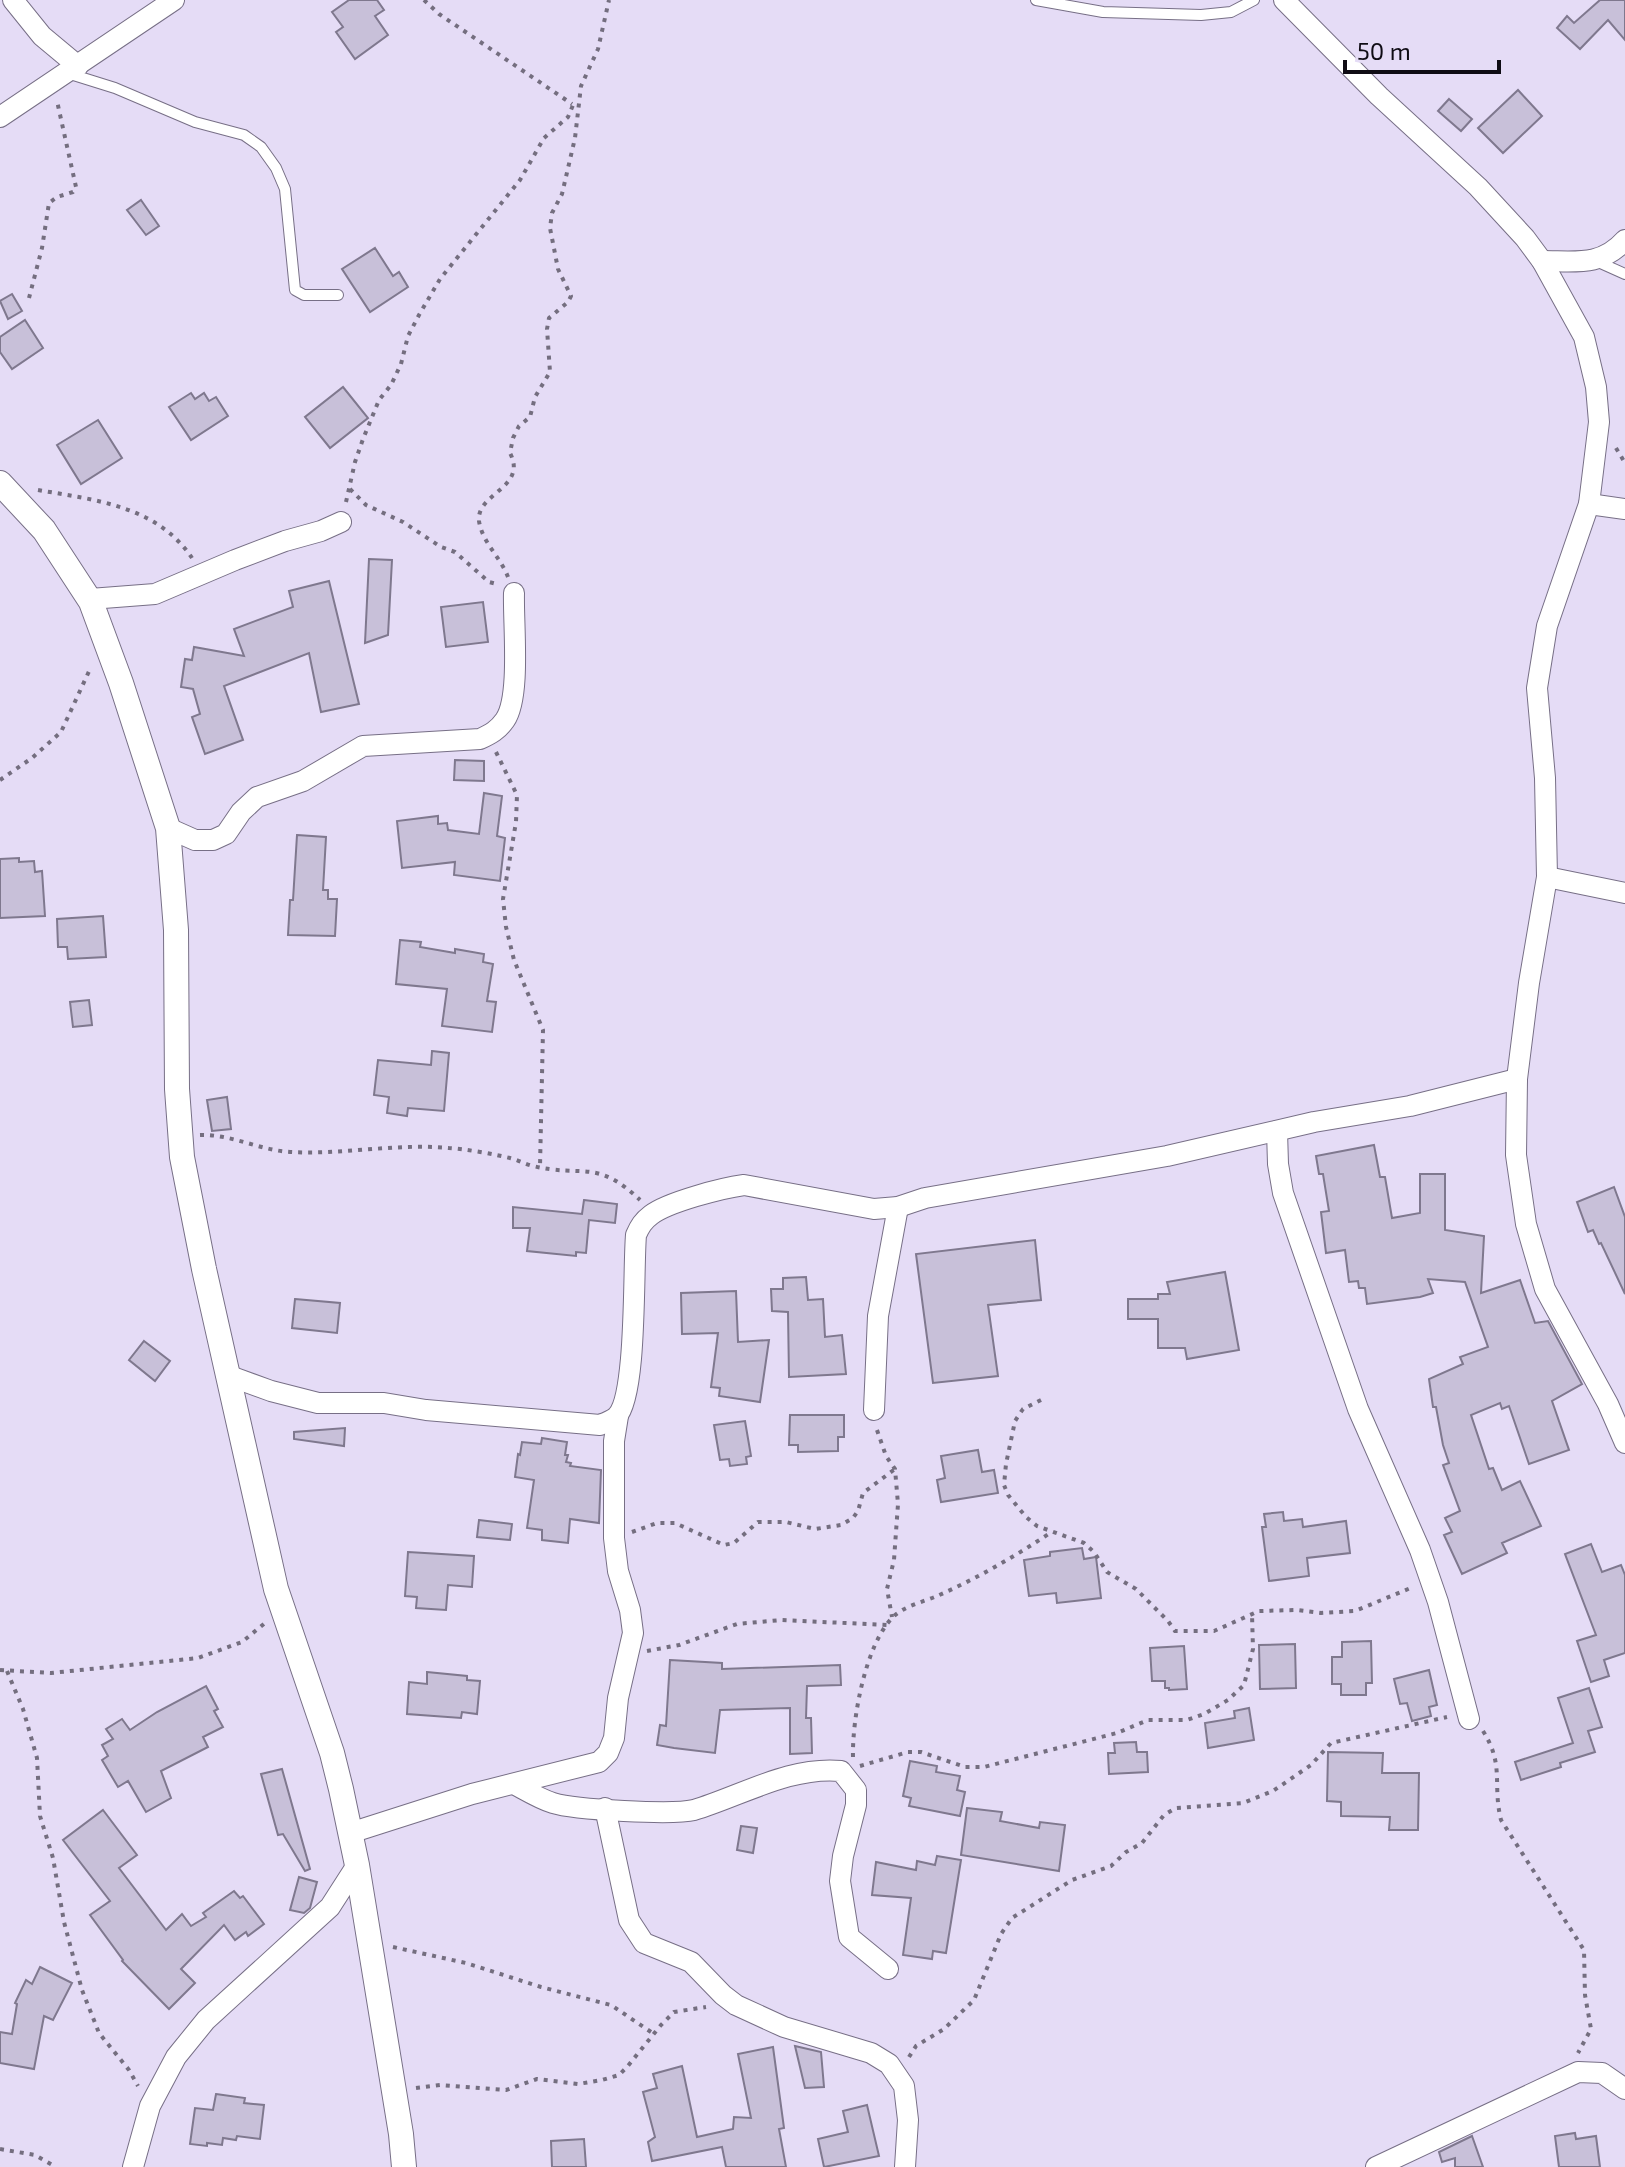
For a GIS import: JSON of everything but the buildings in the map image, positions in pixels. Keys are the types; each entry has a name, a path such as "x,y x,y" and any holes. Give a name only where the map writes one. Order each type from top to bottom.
{"street":[{"path":"13,0 42,36 66,74"},
{"path":"0,117 174,0"},
{"path":"1284,0 1379,96 1478,187 1525,238 1542,261 1584,337 1596,387 1598,433 1589,504 1547,626 1537,688 1545,778 1547,877 1517,1079 1516,1155 1526,1224 1545,1289 1608,1404 1625,1443"},
{"path":"1542,261 1596,261 1625,240"},
{"path":"1,484 44,530 90,599 168,828 176,930 177,1089 181,1135 204,1269 283,1610 332,1753 350,1833 395,2096 404,2167"},
{"path":"1589,504 1625,509"},
{"path":"90,599 155,594 341,522"},
{"path":"168,828 195,840 213,840 226,834 241,812 257,797 303,781 363,746 480,739 496,732 508,717 514,691 513,590"},
{"path":"1547,877 1625,893"},
{"path":"350,1833 472,1794 599,1762 608,1753 614,1738 618,1698 633,1633 630,1610 618,1571 614,1538 614,1441 630,1369 636,1235 641,1224 654,1212 723,1188 744,1185 874,1209 898,1207 925,1198 1167,1156 1314,1122 1410,1106 1517,1079"},
{"path":"1277,1131 1283,1193 1358,1409 1430,1580 1469,1719"},
{"path":"874,1410 878,1316 898,1207"},
{"path":"227,1375 318,1403 384,1403 426,1410 600,1425 618,1416"},
{"path":"514,1784 553,1803 662,1812 690,1811 792,1776 824,1770 841,1771 856,1790 856,1805 840,1881 849,1937 888,1969"},
{"path":"605,1808 633,1930 652,1948 691,1962 736,2005 784,2027 871,2053 889,2064 904,2086 908,2120 905,2167"},
{"path":"133,2167 150,2106 176,2057 206,2020 330,1907 357,1865"},
{"path":"1376,2167 1578,2072 1590,2070 1602,2073 1625,2089"}],"lane":[{"path":"1036,0 1103,12 1201,15 1231,12 1254,0"},
{"path":"66,74 115,88 195,122 244,135 261,147 276,168 285,189 295,290 304,295 338,295"},
{"path":"1596,261 1625,274"}],"path":[{"path":"424,0 439,14 575,106"},
{"path":"341,522 363,439 379,400 391,385 401,364 408,336 440,279 520,180 544,138 568,117 575,106 598,49 609,0"},
{"path":"29,298 42,248 49,203 73,192 76,187 66,74"},
{"path":"513,590 483,534 479,518 482,507 502,489 513,473 514,461 510,453 513,438 519,426 530,417 535,397 550,372 549,318 571,296 558,269 550,228 552,213 562,194 575,138 575,106"},
{"path":"1,484 116,504 148,518 181,542 203,574"},
{"path":"350,489 366,505 455,552 489,582 513,590"},
{"path":"0,780 32,758 61,732 105,639"},
{"path":"487,736 517,795 516,822 503,899 514,960 543,1030 540,1167"},
{"path":"181,1135 227,1136 279,1151 318,1154 347,1149 453,1148 508,1157 540,1167 596,1171 622,1183 654,1212"},
{"path":"1041,1400 1023,1409 1010,1435 1004,1485 1014,1505 1051,1533 1084,1543 1107,1572 1151,1602 1175,1631 1214,1631 1252,1614 1275,1610 1321,1613 1355,1611 1430,1580"},
{"path":"874,1410 879,1439 895,1469 897,1531 887,1589 892,1617"},
{"path":"614,1538 657,1523 675,1523 724,1545 734,1543 758,1522 786,1522 815,1529 841,1525 858,1511 863,1493 895,1469"},
{"path":"1051,1533 1000,1565 892,1617 871,1653 853,1737 854,1768 908,1752 921,1752 965,1767 984,1767 1117,1733 1148,1720 1187,1720 1204,1714 1228,1700 1244,1685 1253,1649 1252,1614"},
{"path":"0,1670 51,1673 198,1658 242,1642 283,1610"},
{"path":"628,1655 679,1645 737,1624 781,1620 888,1625"},
{"path":"7,1671 23,1709 37,1758 40,1816 53,1858 64,1922 82,1990 99,2033 129,2070 150,2106"},
{"path":"904,2086 907,2059 912,2052 944,2029 974,2000 1001,1934 1012,1918 1072,1880 1111,1866 1142,1843 1164,1815 1176,1808 1243,1803 1273,1791 1311,1765 1331,1743 1367,1733 1404,1728 1441,1716 1469,1719 1483,1731 1495,1750 1498,1776 1496,1799 1501,1820 1584,1950 1585,1995 1591,2029 1562,2079"},
{"path":"368,1940 466,1963 611,2005 654,2034"},
{"path":"395,2096 423,2085 506,2090 537,2079 578,2084 602,2080 619,2075 674,2012 736,2005"},
{"path":"0,2149 35,2155 56,2167"}]}
